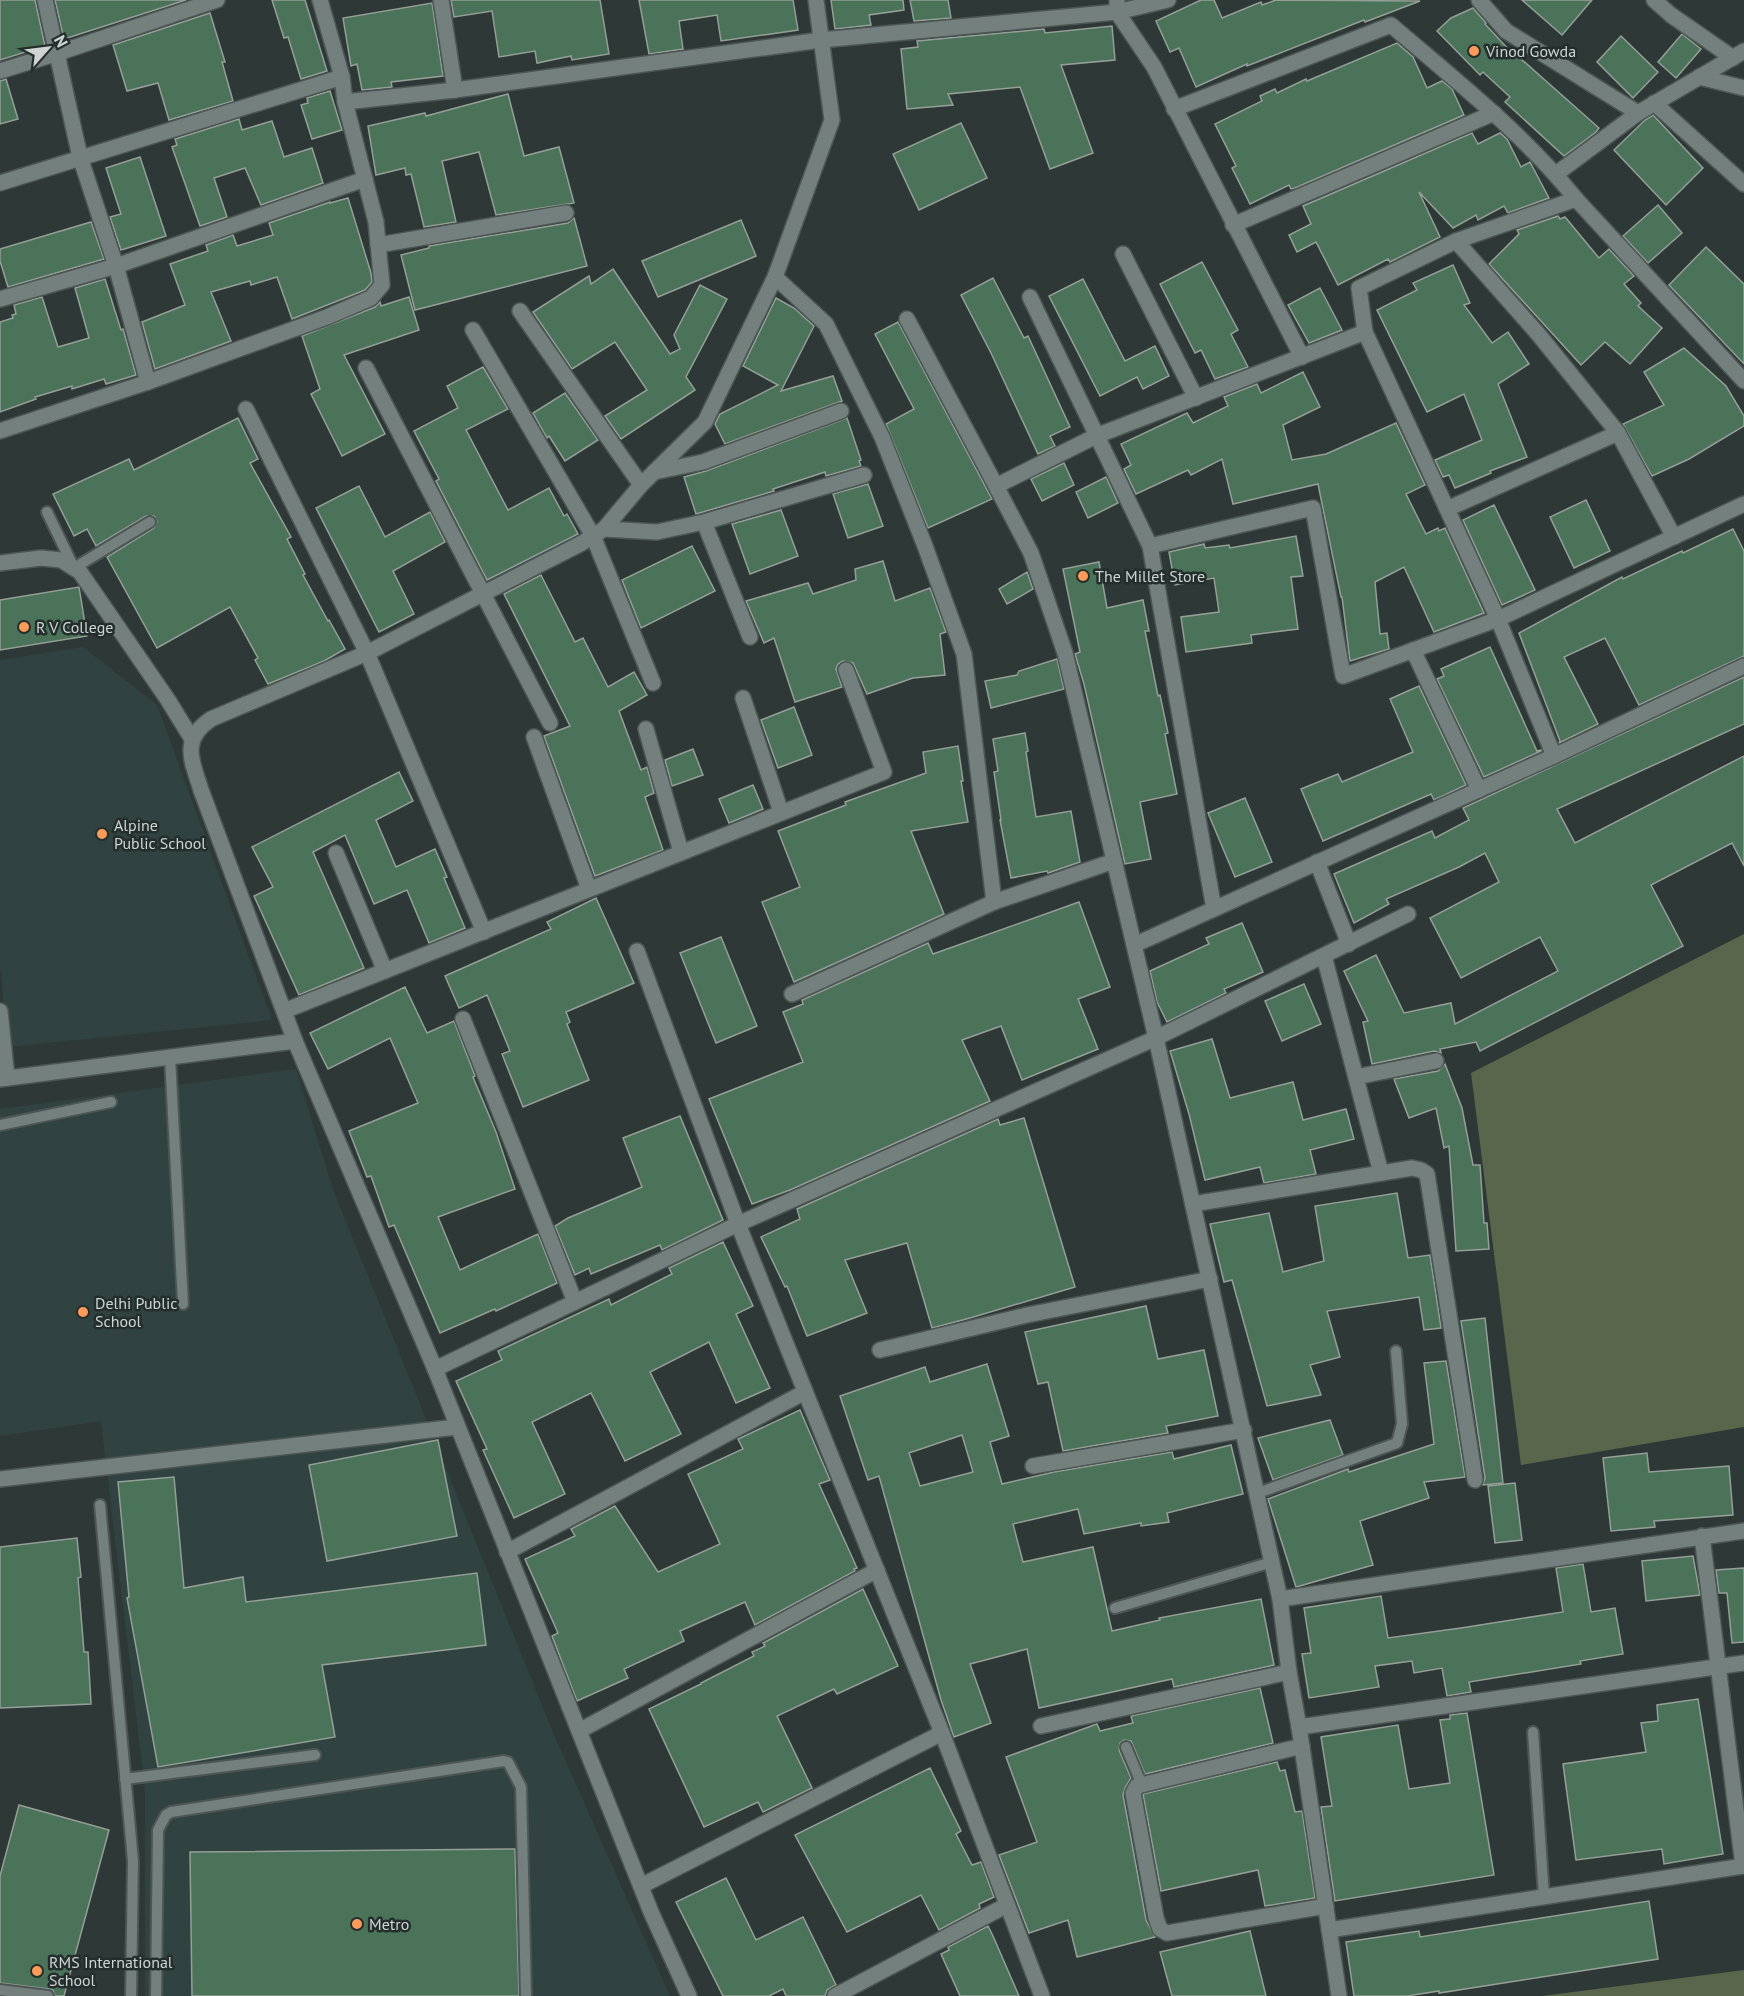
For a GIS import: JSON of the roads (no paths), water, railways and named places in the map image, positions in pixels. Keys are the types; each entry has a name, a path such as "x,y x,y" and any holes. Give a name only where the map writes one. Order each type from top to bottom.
{"street":[{"path":"45,0 80,157 116,266 148,382"},
{"path":"0,71 217,0"},
{"path":"0,431 148,382 327,317 371,298 382,285 376,222 345,102 342,77 320,0"},
{"path":"441,0 455,90"},
{"path":"689,1996 641,1886 435,1369 295,1041 201,790 191,757 192,739 201,726 211,719 367,654 582,543 598,532 641,484 705,422 775,277 832,120 816,0"},
{"path":"345,102 455,90 821,40 1168,0"},
{"path":"1479,0 1506,31 1638,113"},
{"path":"1556,174 1638,113 1738,55 1671,15 1654,0"},
{"path":"1117,6 1154,67 1302,357"},
{"path":"1174,109 1391,25 1494,114 1556,174 1576,200 1744,381"},
{"path":"0,183 342,77"},
{"path":"1699,77 1744,88"},
{"path":"1654,103 1744,184"},
{"path":"1233,225 1494,114"},
{"path":"0,298 116,266 365,179"},
{"path":"1554,756 1498,619 1365,332 1359,288 1456,241 1576,200"},
{"path":"378,245 566,213"},
{"path":"1456,241 1539,335 1618,433 1674,537"},
{"path":"1123,254 1196,398"},
{"path":"775,277 826,324 882,437 964,654 994,902"},
{"path":"1030,297 1150,546 1214,909"},
{"path":"520,311 641,484"},
{"path":"907,319 1031,553 1065,653 1156,1038 1281,1599 1289,1672 1339,1996"},
{"path":"473,330 598,532 653,683"},
{"path":"996,486 1096,436 1365,332"},
{"path":"366,368 550,723"},
{"path":"246,409 367,654 484,932"},
{"path":"654,472 703,462 841,411"},
{"path":"1447,509 1618,433"},
{"path":"598,532 657,532 704,522 864,475"},
{"path":"1150,546 1312,508 1342,676 1498,619 1744,504"},
{"path":"704,522 750,637"},
{"path":"0,563 41,558 61,560 80,572 192,739"},
{"path":"1413,650 1479,790"},
{"path":"1134,945 1554,756 1744,666"},
{"path":"284,1011 884,772 846,670"},
{"path":"743,698 781,812"},
{"path":"646,729 681,852"},
{"path":"534,737 589,889"},
{"path":"336,852 385,971"},
{"path":"792,994 994,902 1114,861"},
{"path":"1317,862 1349,944"},
{"path":"435,1369 738,1224 1156,1038 1408,914"},
{"path":"637,951 738,1224 942,1733 1042,1996"},
{"path":"1324,956 1381,1173"},
{"path":"0,1011 4,1079 295,1041"},
{"path":"463,1019 575,1302"},
{"path":"1356,1077 1436,1061"},
{"path":"1193,1204 1412,1168 1427,1174 1475,1480"},
{"path":"880,1350 1027,1315 1210,1279"},
{"path":"507,1552 805,1392"},
{"path":"0,1479 457,1427"},
{"path":"1033,1466 1244,1430"},
{"path":"1281,1599 1744,1531"},
{"path":"1329,1930 1744,1866 1702,1536"},
{"path":"579,1731 877,1570"},
{"path":"1299,1727 1744,1663"},
{"path":"1041,1726 1289,1672"},
{"path":"641,1886 942,1733"},
{"path":"1302,1746 1142,1785 1134,1789 1133,1793 1160,1929 1167,1933 1326,1906"},
{"path":"835,1996 1007,1905"}],"lane":[{"path":"47,512 74,568 150,522"},
{"path":"170,1057 183,1304"},
{"path":"0,1125 111,1102"},
{"path":"1258,1493 1397,1443 1402,1424 1396,1351"},
{"path":"100,1505 133,1861 131,1996"},
{"path":"1115,1608 1272,1562"},
{"path":"1533,1732 1544,1897"},
{"path":"1126,1747 1142,1785"},
{"path":"125,1779 315,1755"},
{"path":"156,1996 158,1830 166,1815 171,1812 504,1761 508,1762 521,1787 526,1996"},
{"path":"0,1990 48,1996"}],"place":[{"name":"Vinod Gowda","path":"1474,51"},
{"name":"The Millet Store","path":"1083,576"},
{"name":"R V College","path":"24,627"},
{"name":"Alpine Public School","path":"102,834"},
{"name":"Delhi Public School","path":"83,1312"},
{"name":"Metro","path":"357,1924"},
{"name":"RMS International School","path":"37,1971"}]}
